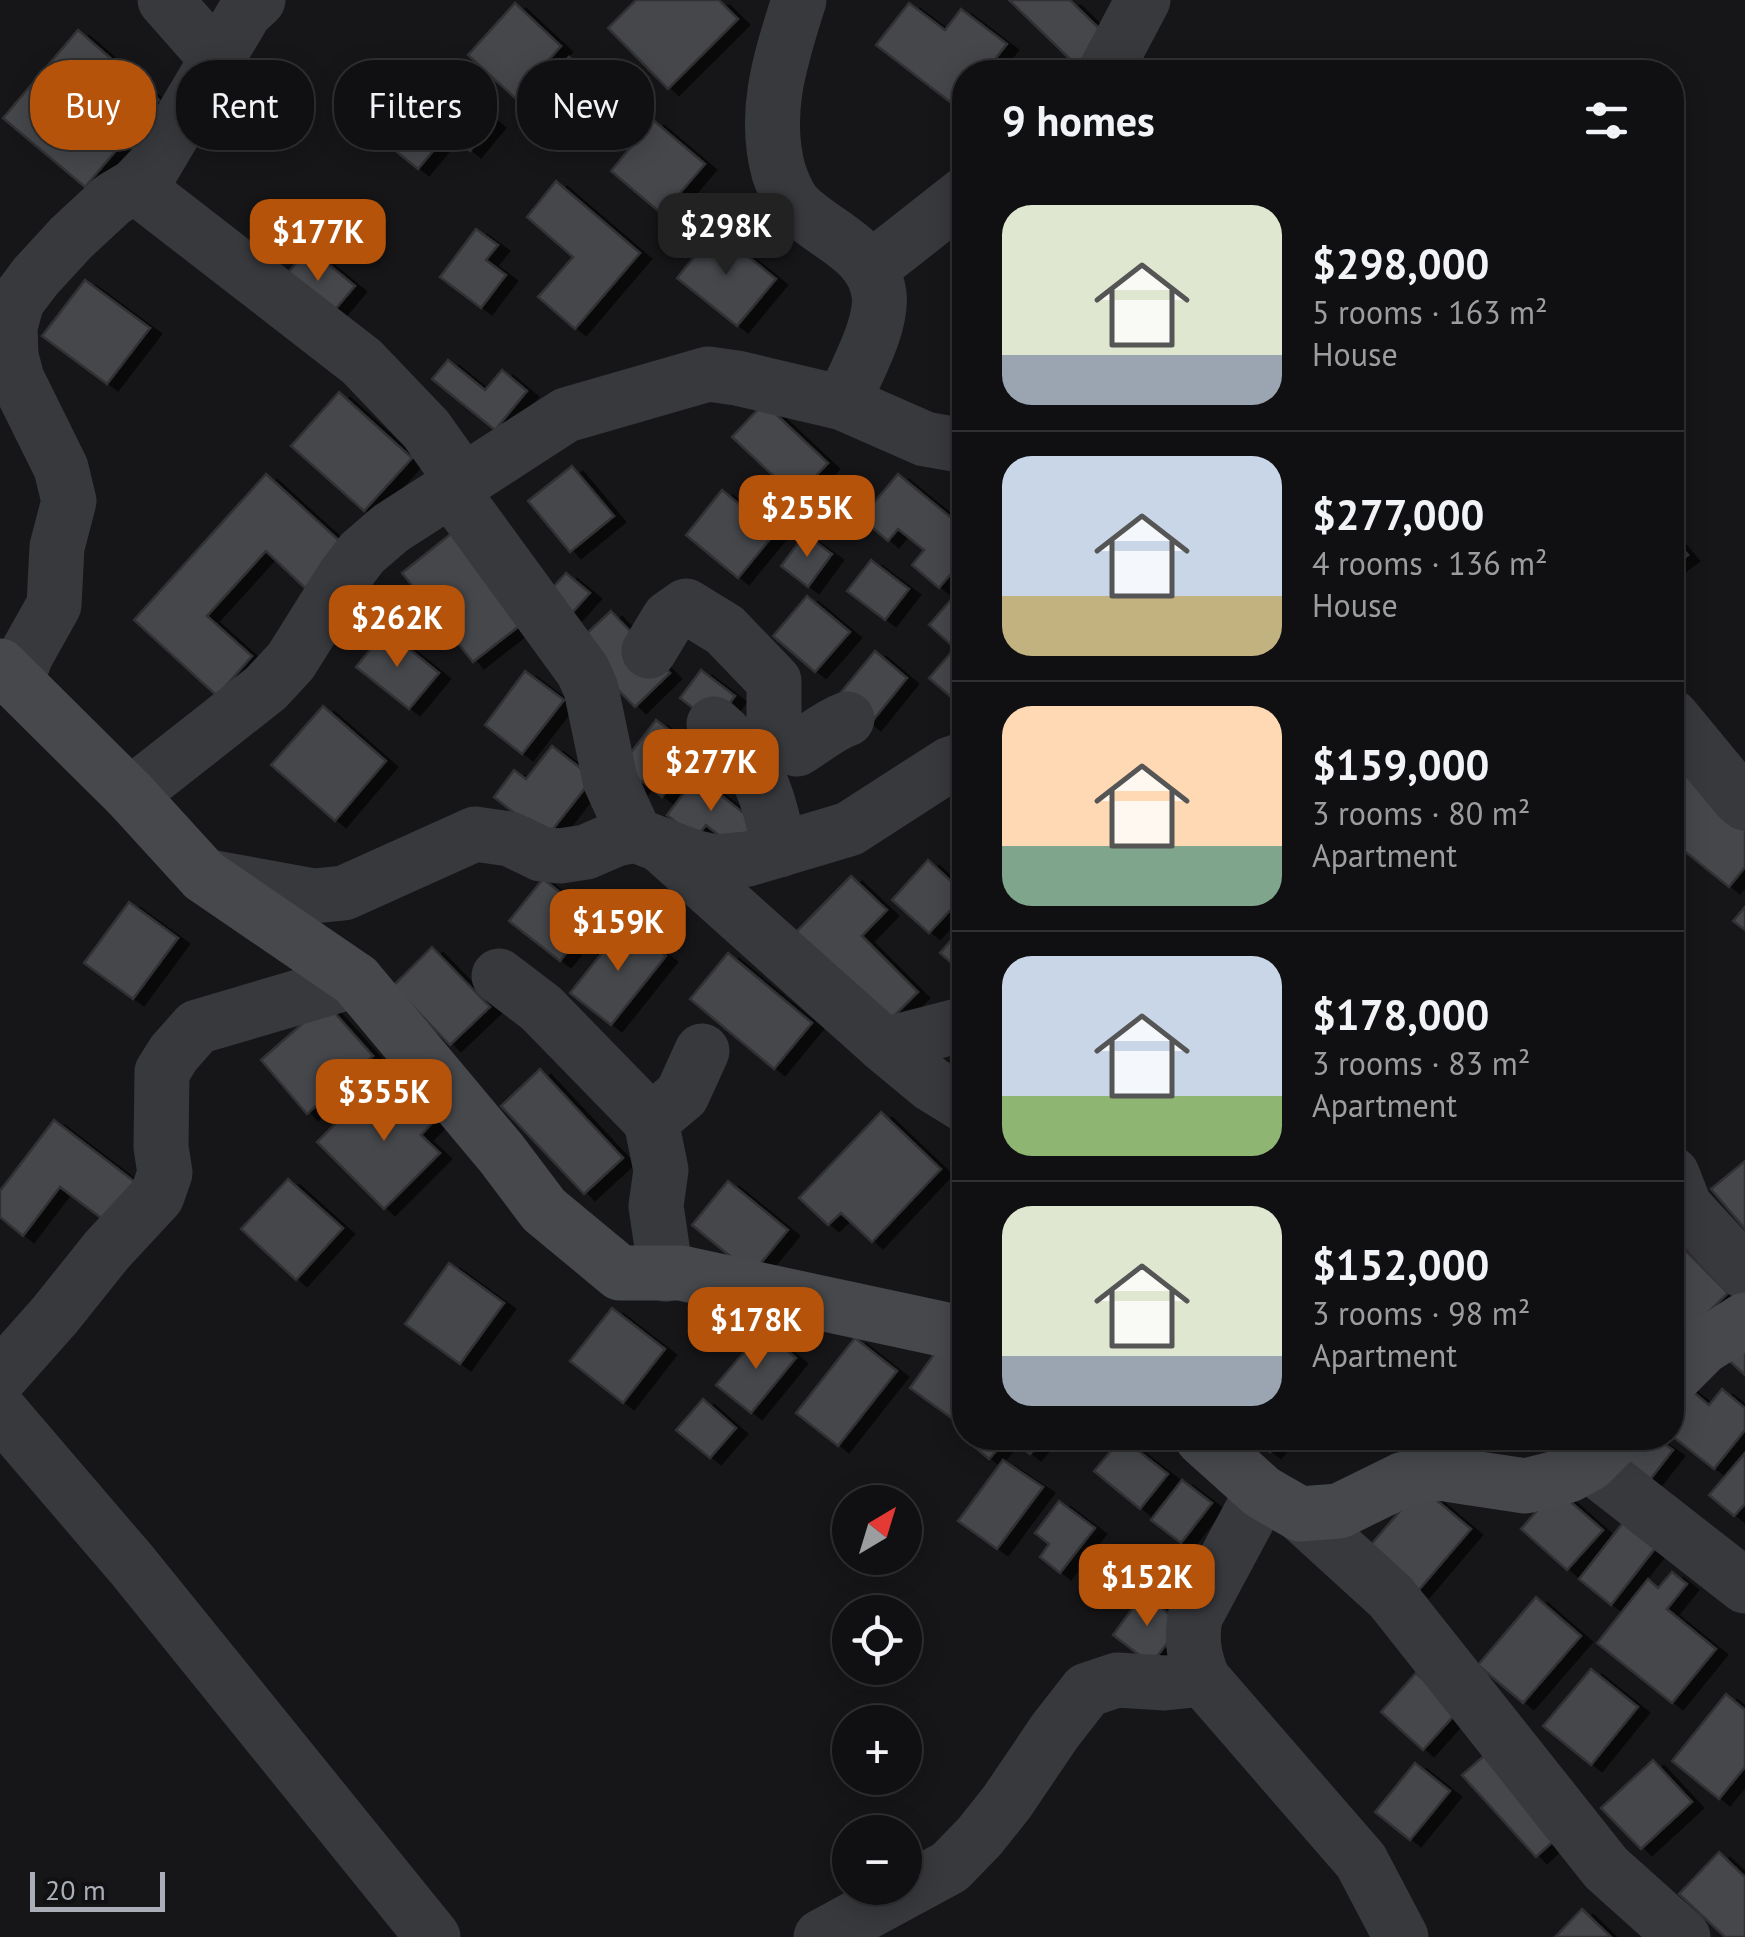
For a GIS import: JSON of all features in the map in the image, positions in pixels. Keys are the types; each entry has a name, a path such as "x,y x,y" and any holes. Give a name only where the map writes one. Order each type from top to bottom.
{"street":[{"path":"164,0 217,59"},
{"path":"258,0 244,12 154,167 71,238 17,302 10,328 17,379 61,468 69,501 57,548 54,605 26,656 8,674 130,794 204,876 356,980 544,1210 620,1273 682,1273 952,1331"},
{"path":"799,0 773,94 771,124 778,166 794,206 857,252 871,268 879,296 877,322 842,403"},
{"path":"1111,60 1142,0"},
{"path":"135,186 362,362 426,429 457,486 583,671 591,689 610,780 647,839 930,1084 952,1097"},
{"path":"871,268 952,204"},
{"path":"130,794 266,688 291,661 362,553 391,528 566,416 708,374 842,403 925,439 952,444"},
{"path":"648,651 670,618 686,606 724,630 774,680 745,741 772,809 779,850"},
{"path":"745,741 783,737 797,749 830,726 847,720"},
{"path":"1684,732 1745,803"},
{"path":"204,876 314,896 344,893 474,834 510,840 541,854 560,856 586,852 616,839 647,839 694,858 716,862 748,859 849,829 952,763"},
{"path":"499,976 541,1008 651,1121 661,1170 656,1206 666,1274"},
{"path":"0,1376 157,1196 165,1173 160,1147 162,1072 196,1027 356,980"},
{"path":"884,1045 952,1027"},
{"path":"651,1121 682,1095 702,1051"},
{"path":"1684,1204 1745,1272"},
{"path":"1684,1366 1704,1347 1745,1320"},
{"path":"0,1411 132,1564 433,1937"},
{"path":"1217,1450 1391,1597 1606,1868 1682,1937"},
{"path":"1281,1503 1339,1511 1404,1479 1439,1473 1525,1486 1569,1476 1601,1451 1745,1586"},
{"path":"1281,1503 1195,1617 1194,1657 1203,1679 1361,1861 1401,1937"},
{"path":"821,1937 950,1867 1007,1802 1087,1690 1117,1680 1165,1683 1203,1679"}],"building":[{"path":"636,0 719,0 738,19 668,89 654,75 654,60 639,60 608,28"},
{"path":"1009,0 1070,0 1107,36 1083,60 1071,60"},
{"path":"515,3 561,46 549,60 517,60 515,98 497,82 497,60 473,60 468,55"},
{"path":"909,3 945,30 961,9 1007,44 994,60 952,60 952,103 876,45"},
{"path":"78,30 113,60 52,60"},
{"path":"30,86 30,141 3,118"},
{"path":"654,121 705,164 662,214 611,171 628,150 654,150"},
{"path":"41,150 116,150 85,187"},
{"path":"395,150 434,150 418,169"},
{"path":"556,181 640,253 575,329 538,297 573,257 527,217"},
{"path":"476,229 498,245 486,260 506,275 481,308 440,277"},
{"path":"716,230 776,279 737,326 677,278"},
{"path":"309,248 355,286 327,319 281,281"},
{"path":"85,280 150,328 107,384 42,336"},
{"path":"448,360 485,390 502,370 527,391 495,430 432,379"},
{"path":"339,392 412,458 364,511 291,446"},
{"path":"764,403 828,463 796,497 732,437"},
{"path":"572,466 614,516 570,552 528,501"},
{"path":"266,474 344,545 305,588 266,551 207,616 252,656 217,696 134,620"},
{"path":"898,474 952,518 952,572 939,588 912,565 924,550 898,529 888,541 861,518"},
{"path":"722,490 775,533 738,578 686,535"},
{"path":"452,533 523,623 473,662 402,573"},
{"path":"805,534 832,554 808,587 781,566"},
{"path":"871,560 909,589 885,620 847,591"},
{"path":"566,573 590,593 571,614 547,594"},
{"path":"807,596 850,632 815,672 773,636"},
{"path":"952,599 952,645 929,625"},
{"path":"611,611 670,673 635,707 574,645"},
{"path":"386,630 439,673 409,709 356,667"},
{"path":"875,651 907,678 870,724 837,697"},
{"path":"952,651 952,698 929,678"},
{"path":"701,670 735,696 714,724 680,698"},
{"path":"525,671 564,700 522,754 485,725"},
{"path":"323,706 386,761 335,821 271,765"},
{"path":"656,720 697,751 662,797 642,781 631,796 610,780"},
{"path":"552,746 593,778 546,838 494,797 514,770 526,779"},
{"path":"1684,775 1745,823 1745,867 1729,887 1684,851"},
{"path":"697,776 756,823 736,849 706,825 696,838 667,815"},
{"path":"928,860 952,882 952,908 929,933 892,900"},
{"path":"851,876 887,910 862,936 918,992 888,1022 796,932"},
{"path":"543,879 594,919 560,961 509,921"},
{"path":"129,902 178,938 133,999 84,963"},
{"path":"1745,907 1745,930 1733,921"},
{"path":"625,924 666,956 611,1025 570,993"},
{"path":"952,939 952,964 940,953"},
{"path":"432,947 490,1007 450,1045 393,986"},
{"path":"728,953 812,1023 774,1069 690,999"},
{"path":"326,1003 373,1056 307,1114 261,1060"},
{"path":"540,1069 623,1158 584,1194 501,1106"},
{"path":"407,1082 440,1115 421,1135 440,1153 384,1209 317,1142 355,1104 370,1119"},
{"path":"881,1112 941,1169 872,1242 841,1213 828,1225 799,1198"},
{"path":"54,1120 139,1185 109,1224 60,1187 23,1236 0,1217 0,1191"},
{"path":"1745,1161 1745,1229 1711,1189"},
{"path":"288,1179 343,1228 296,1280 241,1229"},
{"path":"728,1181 788,1230 752,1274 692,1225"},
{"path":"1684,1249 1728,1293 1684,1336"},
{"path":"449,1263 504,1303 460,1364 405,1324"},
{"path":"612,1308 665,1349 623,1403 570,1361"},
{"path":"763,1330 796,1358 751,1413 716,1385"},
{"path":"1745,1331 1745,1375 1723,1355"},
{"path":"855,1338 897,1371 838,1446 796,1413"},
{"path":"945,1339 952,1344 952,1418 910,1388"},
{"path":"1686,1386 1709,1405 1722,1389 1745,1408 1745,1430 1714,1469 1684,1445"},
{"path":"703,1399 736,1428 710,1458 676,1430"},
{"path":"978,1450 997,1450 989,1459"},
{"path":"1112,1450 1137,1450 1168,1474 1140,1509 1094,1471"},
{"path":"1622,1450 1673,1450 1642,1490 1610,1466"},
{"path":"1745,1453 1745,1504 1734,1516 1709,1495"},
{"path":"1003,1460 1043,1487 997,1549 958,1521"},
{"path":"1182,1480 1212,1503 1181,1543 1151,1520"},
{"path":"1421,1487 1471,1529 1418,1591 1368,1548"},
{"path":"1556,1489 1603,1530 1567,1570 1521,1529"},
{"path":"1059,1501 1095,1528 1060,1573 1040,1557 1049,1544 1035,1533"},
{"path":"1629,1515 1656,1547 1611,1605 1579,1579"},
{"path":"1672,1572 1687,1584 1667,1609 1716,1649 1672,1703 1597,1643 1648,1579 1658,1588"},
{"path":"1143,1594 1182,1624 1151,1664 1113,1635"},
{"path":"1536,1597 1581,1636 1523,1703 1478,1665"},
{"path":"1591,1669 1638,1707 1591,1765 1543,1726"},
{"path":"1416,1673 1458,1711 1423,1750 1381,1712"},
{"path":"1726,1694 1745,1710 1745,1767 1719,1799 1672,1761"},
{"path":"1486,1754 1559,1836 1536,1857 1462,1775"},
{"path":"1653,1760 1692,1802 1641,1849 1601,1808"},
{"path":"1415,1763 1450,1791 1410,1840 1375,1812"},
{"path":"1719,1852 1745,1877 1745,1937 1725,1937 1679,1894"},
{"path":"1582,1909 1611,1937 1555,1937"}]}
